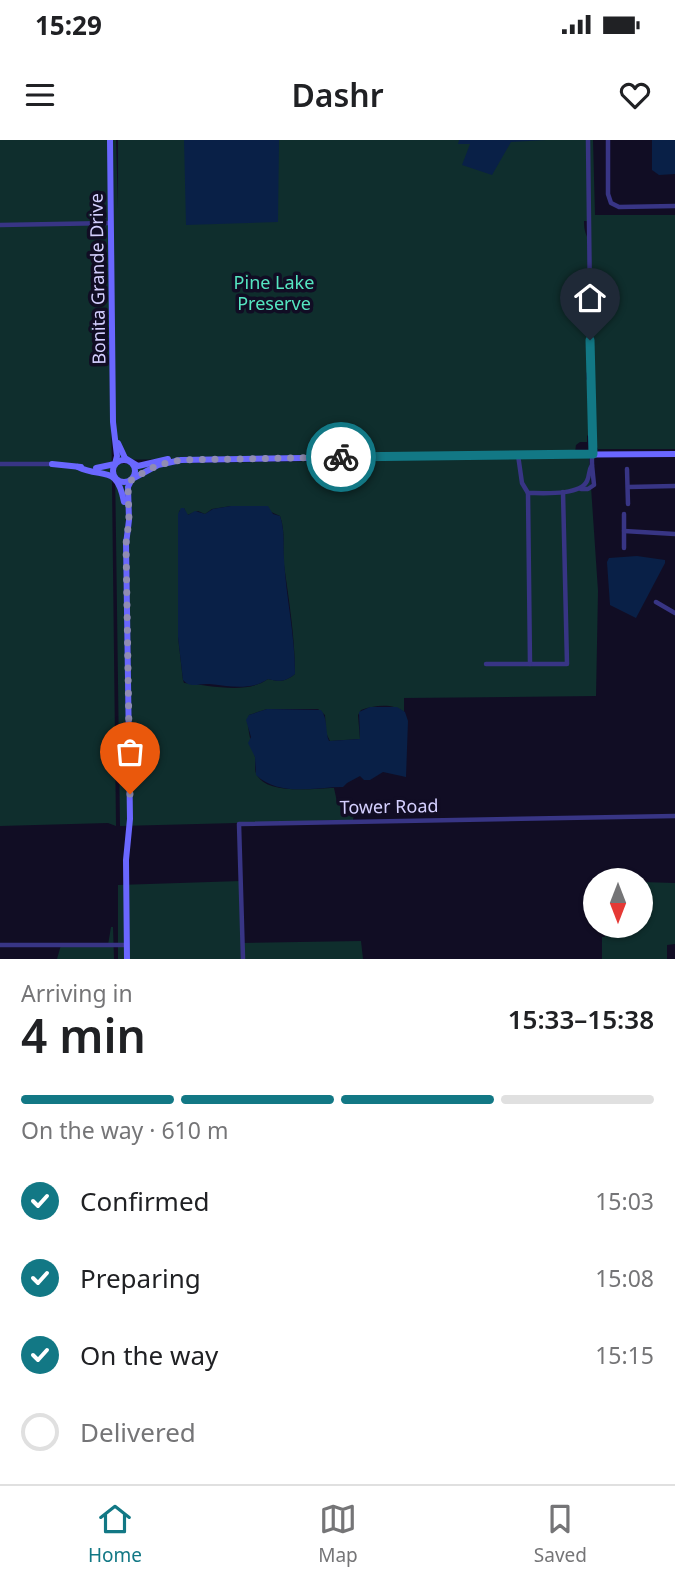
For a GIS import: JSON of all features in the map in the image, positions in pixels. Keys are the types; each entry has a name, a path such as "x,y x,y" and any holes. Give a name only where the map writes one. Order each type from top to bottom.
{"street":[{"name":"Bonita Grande Drive","path":"110,140 113,419 117,456 115,464"},
{"path":"528,493 564,492 585,487 592,465 588,140"},
{"path":"608,140 608,194 611,203 619,207 675,206"},
{"path":"0,225 111,223"},
{"name":"Bonita Grande Drive","path":"113,419 118,447 130,462"},
{"path":"78,467 106,473 121,482 132,479 145,470 171,462 675,454"},
{"path":"518,455 522,483 528,493 530,664"},
{"path":"0,464 100,468 123,460 142,466 178,457 236,459"},
{"path":"126,544 129,520 128,487 135,470 130,462"},
{"path":"115,464 112,471 124,498 126,544 130,819 126,860 127,959"},
{"path":"627,469 628,504"},
{"path":"628,487 675,486"},
{"path":"486,664 567,664 564,492"},
{"path":"624,514 624,548"},
{"path":"624,531 675,534"},
{"path":"656,602 674,610"},
{"name":"Tower Road","path":"243,959 239,824 675,816"},
{"path":"0,945 127,945"}],"green space":[{"path":"0,140 108,140 116,826 108,823 0,826"},
{"name":"Pine Lake Preserve","path":"113,140 116,140 118,209 118,140 593,140 595,215 675,215 675,449 598,449 595,444 590,270 585,302 589,314 591,368 586,373 586,379 589,383 590,433 587,442 576,445 575,452 115,460","holes":["584,221 589,221 590,245 585,230"]},
{"path":"589,457 598,591 596,696 404,698 404,712 395,707 384,706 361,710 358,715 360,739 330,741 326,733 325,715 318,709 267,709 249,715 248,721 255,771 261,780 280,788 334,788 337,802 354,814 353,820 120,826 115,464","holes":["231,506 258,506 280,516 282,522 295,674 285,680 268,679 259,684 238,688 184,683 178,637 179,511 184,508 187,515 198,511 205,514 212,509"]},
{"path":"241,881 241,943 361,941 363,959 118,959 118,885"},
{"path":"653,882 675,883 675,944 667,945 667,959 602,959 602,938 653,938"},
{"path":"111,927 114,959 57,959 61,945 108,945"}],"water":[{"path":"184,140 279,140 278,222 186,225"},
{"path":"459,140 546,140 511,142 492,175 462,165 470,144 458,144"},
{"path":"652,140 675,140 675,174 659,175 652,170"},
{"path":"268,506 273,514 280,516 295,674 285,680 268,679 247,686 192,685 183,680 178,637 178,514 181,508 184,508 188,515 195,511 205,514 213,509"},
{"path":"637,556 665,560 665,563 636,618 610,605 607,562 609,558"},
{"path":"370,707 397,707 405,712 408,721 406,777 383,772 370,780 364,780 360,776 343,787 298,789 275,786 256,775 255,757 248,743 251,737 246,720 249,715 267,709 321,710 325,717 329,741 360,739 359,712"}],"way so far":[{"path":"130,794 126,544 129,520 128,487 132,479 145,470 181,460 341,457"}],"route":[{"path":"341,457 593,454 590,340"}]}
